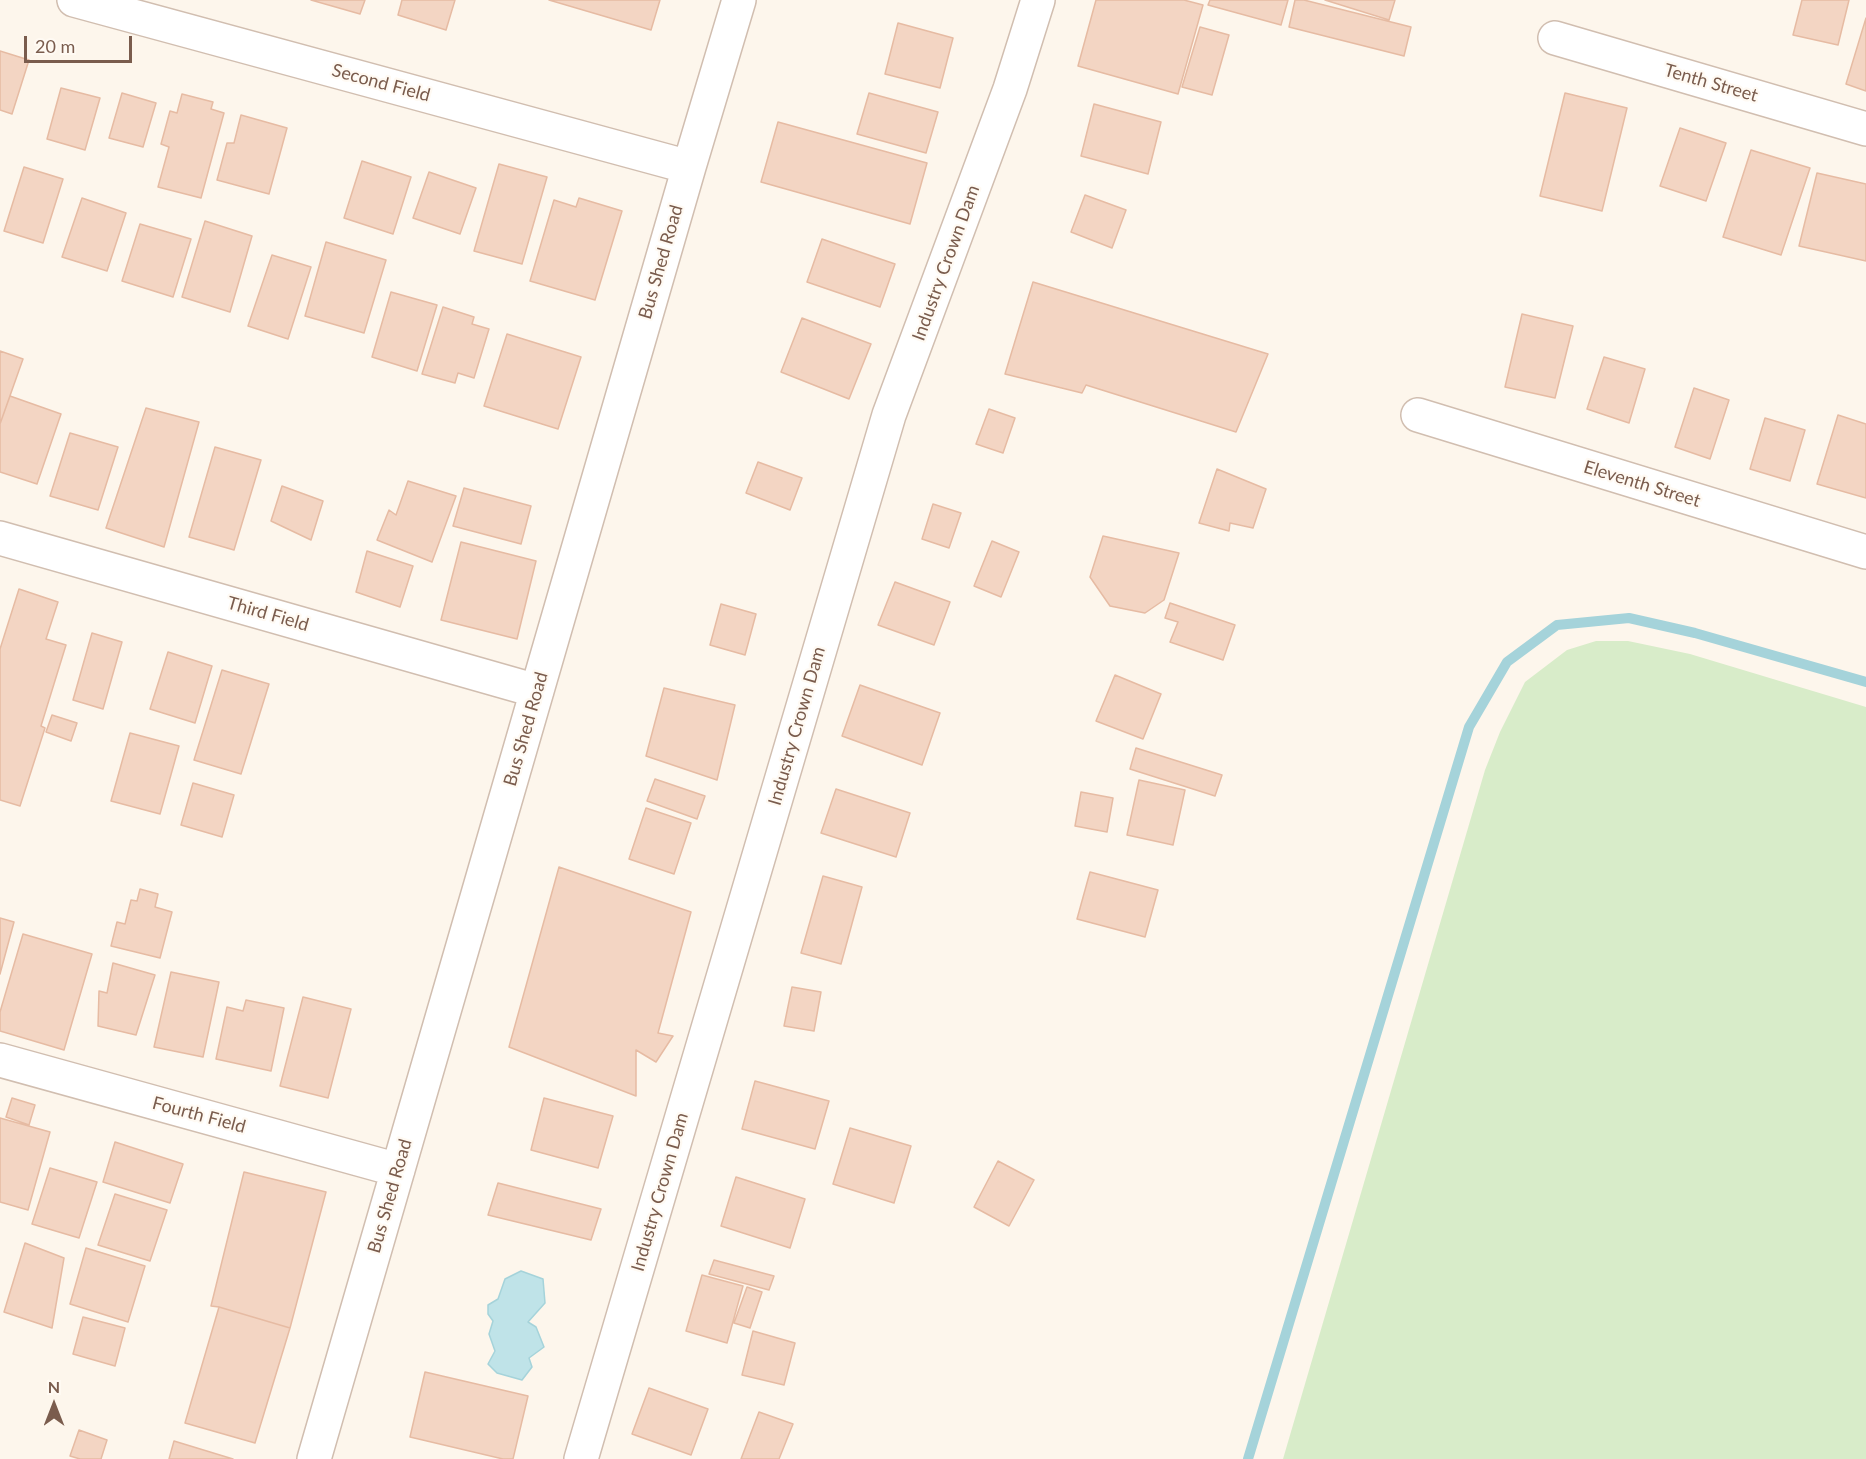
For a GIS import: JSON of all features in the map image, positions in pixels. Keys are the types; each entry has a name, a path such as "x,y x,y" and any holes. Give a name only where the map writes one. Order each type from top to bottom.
{"street":[{"name":"Second Field","path":"74,0 689,166"},
{"name":"Bus Shed Road","path":"314,1459 739,0"},
{"name":"Industry Crown Dam","path":"581,1459 889,415 1010,88 1038,0"},
{"name":"Tenth Street","path":"1555,38 1866,129"},
{"name":"Eleventh Street","path":"1418,416 1866,552"},
{"name":"Third Field","path":"0,538 537,691"},
{"name":"Fourth Field","path":"0,1060 398,1170"}],"green space":[{"path":"1596,641 1628,641 1690,654 1866,707 1866,1459 1283,1459 1485,770 1500,732 1525,682 1567,650"}],"water":[{"path":"521,1271 543,1279 545,1303 528,1322 536,1327 544,1347 529,1358 532,1367 522,1380 497,1373 488,1364 495,1351 489,1334 493,1321 488,1314 488,1305 498,1299 505,1279"}],"building":[{"path":"311,0 365,0 360,14"},
{"path":"402,0 455,0 446,30 398,15"},
{"path":"549,0 660,0 651,30"},
{"path":"1096,0 1184,0 1203,5 1178,94 1078,66"},
{"path":"1210,0 1288,0 1281,25 1208,5"},
{"path":"1295,0 1304,0 1411,27 1404,56 1289,27"},
{"path":"1325,0 1395,0 1389,20"},
{"path":"1802,0 1849,0 1838,45 1793,35"},
{"path":"1866,18 1866,91 1846,84"},
{"path":"898,23 953,38 940,88 885,74"},
{"path":"1200,27 1229,35 1212,95 1182,87"},
{"path":"0,51 29,60 12,114 0,110"},
{"path":"61,88 100,98 85,150 47,139"},
{"path":"122,93 156,103 143,147 109,138"},
{"path":"869,93 938,112 926,153 857,134"},
{"path":"1565,93 1627,108 1602,211 1540,196"},
{"path":"182,94 213,102 211,109 224,113 201,198 158,187 169,147 161,144 170,111 177,113"},
{"path":"1094,104 1161,122 1148,174 1081,156"},
{"path":"241,115 287,128 269,194 217,180 227,143 234,143"},
{"path":"778,122 927,163 910,224 761,182"},
{"path":"1680,128 1726,143 1706,201 1660,186"},
{"path":"1751,150 1810,168 1781,255 1723,237"},
{"path":"362,161 411,177 393,234 344,218"},
{"path":"499,164 547,177 522,264 474,251"},
{"path":"24,167 63,179 43,243 4,231"},
{"path":"429,172 476,188 460,234 413,218"},
{"path":"1817,173 1866,184 1866,261 1799,246"},
{"path":"1085,195 1126,210 1112,248 1071,232"},
{"path":"82,198 126,213 107,271 62,257"},
{"path":"579,198 622,211 595,300 530,281 554,200 576,207"},
{"path":"205,221 252,236 230,312 182,297"},
{"path":"140,224 191,239 173,297 122,281"},
{"path":"822,239 895,264 880,307 807,282"},
{"path":"326,242 386,260 364,333 305,316"},
{"path":"272,255 311,267 288,339 248,326"},
{"path":"1033,282 1268,354 1236,432 1086,385 1082,393 1005,374"},
{"path":"391,292 437,305 417,371 372,357"},
{"path":"443,307 474,317 472,324 489,329 474,378 458,373 455,383 422,374"},
{"path":"1522,314 1573,326 1555,398 1505,387"},
{"path":"802,318 871,344 849,399 781,372"},
{"path":"507,334 581,357 558,429 484,406"},
{"path":"0,351 23,359 0,424"},
{"path":"1604,357 1645,369 1629,423 1587,409"},
{"path":"1694,388 1729,400 1710,459 1675,447"},
{"path":"10,396 61,414 37,484 0,472 0,424"},
{"path":"146,408 199,422 164,547 106,528"},
{"path":"989,409 1015,418 1003,453 976,444"},
{"path":"1838,415 1866,424 1866,498 1817,484"},
{"path":"1765,418 1805,430 1790,481 1750,469"},
{"path":"70,433 118,447 98,510 50,496"},
{"path":"215,447 261,460 234,550 189,537"},
{"path":"758,462 802,478 790,510 746,493"},
{"path":"1217,469 1266,489 1253,528 1230,523 1229,531 1199,523"},
{"path":"408,481 456,496 432,562 377,540 389,510 396,515"},
{"path":"282,486 323,501 311,540 271,521"},
{"path":"464,488 531,506 521,544 453,526"},
{"path":"933,504 961,513 949,548 922,539"},
{"path":"1103,536 1179,553 1164,600 1145,613 1110,606 1090,577"},
{"path":"992,541 1019,552 1001,597 974,586"},
{"path":"461,542 536,561 517,639 441,620"},
{"path":"367,551 413,566 400,607 356,592"},
{"path":"895,582 950,602 934,645 878,625"},
{"path":"19,589 58,602 46,639 66,645 41,726 45,728 20,806 0,800 0,649"},
{"path":"1170,603 1235,625 1223,660 1170,642 1178,622 1165,618"},
{"path":"721,604 756,614 745,655 710,645"},
{"path":"92,633 122,642 103,709 73,700"},
{"path":"168,652 212,666 195,723 150,709"},
{"path":"222,670 269,684 241,774 194,760"},
{"path":"1115,675 1161,694 1143,739 1096,721"},
{"path":"860,685 940,713 922,765 842,736"},
{"path":"664,688 735,705 717,780 646,756"},
{"path":"52,715 77,723 71,741 46,732"},
{"path":"130,733 179,746 160,814 111,801"},
{"path":"1136,748 1222,775 1215,796 1130,769"},
{"path":"655,779 705,796 697,819 647,801"},
{"path":"1139,780 1185,790 1173,845 1127,835"},
{"path":"193,783 234,795 222,837 181,825"},
{"path":"836,789 910,813 896,857 821,833"},
{"path":"1081,792 1113,798 1107,832 1075,826"},
{"path":"646,808 691,823 674,874 629,859"},
{"path":"559,867 691,912 658,1033 673,1036 656,1062 636,1050 636,1096 509,1047"},
{"path":"1090,872 1158,890 1145,937 1077,919"},
{"path":"823,876 862,887 841,964 801,953"},
{"path":"140,889 158,894 155,907 172,912 160,958 111,946 117,922 125,924 131,900 137,901"},
{"path":"0,918 14,922 0,974"},
{"path":"23,934 92,954 64,1050 0,1031 0,1012"},
{"path":"113,963 155,975 136,1035 98,1026 99,991 107,993"},
{"path":"171,972 219,982 203,1057 154,1047"},
{"path":"792,987 821,992 814,1031 784,1026"},
{"path":"303,997 351,1009 328,1098 280,1086"},
{"path":"246,1000 284,1008 271,1071 216,1059 227,1007 243,1011"},
{"path":"755,1081 829,1101 815,1149 742,1129"},
{"path":"12,1098 35,1105 29,1125 6,1117"},
{"path":"544,1098 613,1116 598,1168 531,1150"},
{"path":"0,1118 50,1132 28,1210 0,1202"},
{"path":"850,1128 911,1146 894,1203 833,1184"},
{"path":"115,1142 183,1164 170,1203 103,1182"},
{"path":"998,1161 1034,1180 1009,1226 974,1207"},
{"path":"50,1168 97,1182 79,1238 32,1224"},
{"path":"244,1172 326,1192 290,1328 211,1306"},
{"path":"736,1177 805,1199 790,1248 721,1226"},
{"path":"498,1183 601,1209 591,1240 488,1215"},
{"path":"115,1194 167,1210 150,1261 98,1245"},
{"path":"25,1243 64,1258 52,1328 4,1312"},
{"path":"86,1248 145,1266 128,1322 70,1304"},
{"path":"714,1260 774,1276 769,1290 709,1274"},
{"path":"702,1275 743,1286 727,1343 686,1331"},
{"path":"747,1287 762,1292 750,1328 734,1323"},
{"path":"219,1307 290,1328 255,1443 185,1423"},
{"path":"83,1317 125,1328 115,1366 73,1354"},
{"path":"753,1331 795,1343 784,1385 742,1375"},
{"path":"425,1372 528,1396 513,1459 503,1459 410,1437"},
{"path":"649,1388 708,1409 691,1455 632,1434"},
{"path":"759,1412 793,1424 779,1459 741,1459"},
{"path":"79,1430 107,1440 101,1459 80,1459 70,1456"},
{"path":"174,1441 233,1459 169,1459"}],"waterway":[{"path":"1248,1459 1469,727 1507,662 1557,625 1629,618 1695,633 1866,682"}]}
